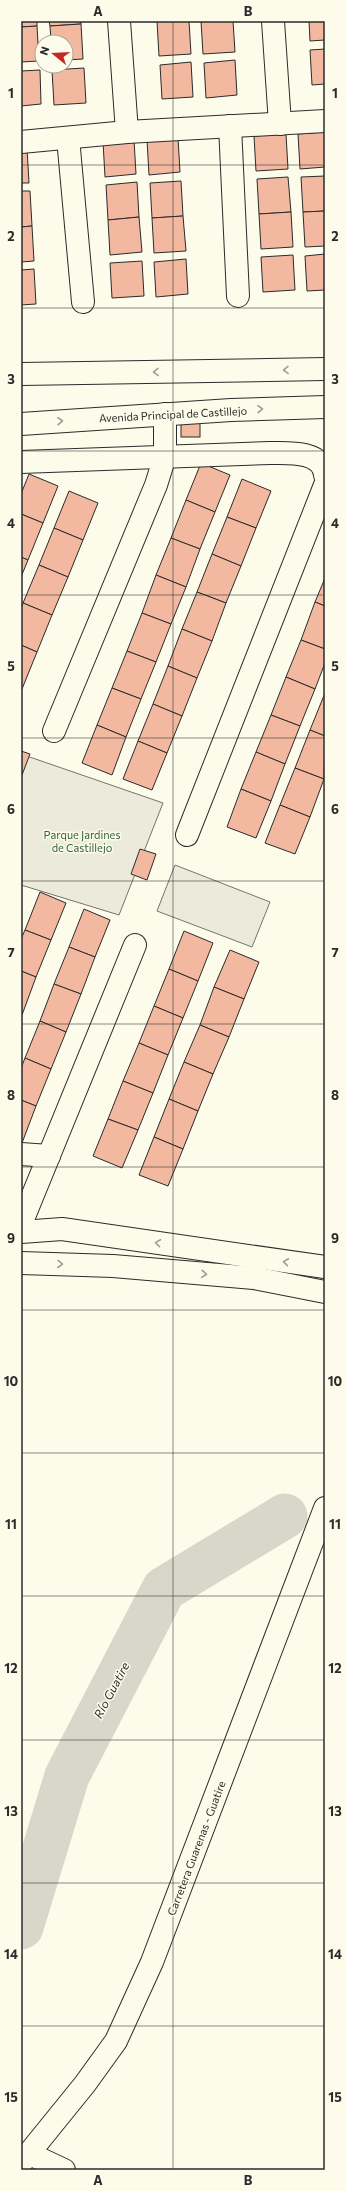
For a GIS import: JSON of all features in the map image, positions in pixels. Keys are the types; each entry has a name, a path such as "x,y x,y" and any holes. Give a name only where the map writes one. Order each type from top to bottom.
{"street":[{"path":"119,21 127,132"},
{"path":"273,21 280,124"},
{"path":"21,142 127,132 325,121"},
{"path":"230,126 238,296"},
{"path":"68,138 83,302"},
{"path":"21,374 325,369"},
{"name":"Avenida Principal de Castillejo","path":"21,424 165,414 325,407"},
{"path":"54,731 156,485 165,456 165,414"},
{"path":"21,462 165,456 299,454 315,458 325,469 325,475"},
{"path":"188,835 325,485"},
{"path":"21,1224 135,945"},
{"path":"21,1154 49,1156"},
{"path":"21,1232 62,1230 325,1267"},
{"path":"21,1263 113,1266 254,1278 325,1292"},
{"name":"Carretera Guarenas - Guatire","path":"25,2158 90,2078 116,2041 131,2010 152,1962 325,1508"},
{"path":"25,2158 64,2170"}],"green space":[{"name":"Parque Jardines de Castillejo","path":"21,754 163,803 119,915 21,885"},
{"path":"175,865 270,902 252,947 157,911"}],"building":[{"path":"21,21 37,21 37,26 21,27"},
{"path":"49,21 81,21 81,24 50,26"},
{"path":"157,21 189,21 191,54 159,56"},
{"path":"201,21 233,21 235,52 203,54"},
{"path":"309,21 325,21 325,40 310,41"},
{"path":"81,24 83,59 74,60 74,34 50,34 50,26"},
{"path":"37,26 37,34 34,34 34,61 21,62 21,27"},
{"path":"325,49 325,84 312,85 310,50"},
{"path":"235,60 237,95 206,98 204,63"},
{"path":"191,62 193,97 162,99 160,65"},
{"path":"84,68 86,103 54,105 52,74 74,74 74,69"},
{"path":"34,70 34,74 40,74 41,104 21,106 21,71"},
{"path":"325,132 325,167 300,169 298,134"},
{"path":"286,134 288,169 256,171 254,136"},
{"path":"178,138 180,172 149,175 147,140"},
{"path":"134,140 136,174 105,177 103,142"},
{"path":"21,148 27,148 29,183 21,183"},
{"path":"325,176 325,211 303,212 301,177"},
{"path":"288,177 291,212 259,214 257,179"},
{"path":"181,181 183,216 152,218 150,183"},
{"path":"137,182 139,217 108,220 106,185"},
{"path":"21,191 30,191 32,226 21,227"},
{"path":"325,211 325,246 305,247 303,212"},
{"path":"291,212 293,247 261,249 259,214"},
{"path":"183,216 186,251 154,253 152,218"},
{"path":"139,217 142,252 110,255 108,220"},
{"path":"32,226 34,261 21,262 21,227"},
{"path":"325,254 325,290 307,291 305,256"},
{"path":"293,255 295,290 263,292 261,257"},
{"path":"186,259 188,294 156,297 154,262"},
{"path":"142,261 144,296 112,298 110,263"},
{"path":"34,269 36,304 21,305 21,270"},
{"path":"181,420 200,420 200,437 181,437"},
{"path":"201,463 230,475 215,512 186,500"},
{"path":"29,474 58,486 43,523 21,514 21,494"},
{"path":"242,479 271,491 256,528 227,517"},
{"path":"69,491 98,503 83,540 54,528"},
{"path":"186,500 215,512 200,549 171,538"},
{"path":"21,514 43,523 28,560 21,557"},
{"path":"227,517 256,528 241,566 212,554"},
{"path":"54,528 83,540 68,577 39,565"},
{"path":"171,538 200,549 186,587 156,575"},
{"path":"212,554 241,566 226,603 197,592"},
{"path":"21,557 28,560 21,577"},
{"path":"39,565 68,577 52,615 23,603"},
{"path":"156,575 186,587 171,624 142,613"},
{"path":"325,578 325,606 315,602"},
{"path":"197,592 226,603 212,641 182,629"},
{"path":"315,602 325,606 325,649 301,640"},
{"path":"23,603 52,615 37,652 21,645 21,609"},
{"path":"142,613 171,624 156,662 127,651"},
{"path":"182,629 212,641 197,678 168,666"},
{"path":"301,640 325,649 325,663 315,689 286,677"},
{"path":"21,645 37,652 22,689 21,689"},
{"path":"127,651 156,662 141,699 112,688"},
{"path":"168,666 197,678 182,716 153,704"},
{"path":"286,677 315,689 300,726 271,715"},
{"path":"112,688 141,699 126,737 97,725"},
{"path":"325,693 325,736 310,730"},
{"path":"153,704 182,716 167,753 138,741"},
{"path":"271,715 300,726 285,764 256,752"},
{"path":"97,725 126,737 112,775 82,763"},
{"path":"310,730 325,736 324,779 295,768"},
{"path":"138,741 167,753 152,790 123,779"},
{"path":"21,751 30,754 22,775 21,775"},
{"path":"256,752 285,764 271,801 241,789"},
{"path":"295,768 324,779 310,817 280,805"},
{"path":"241,789 271,801 256,838 227,827"},
{"path":"280,805 310,817 295,854 265,843"},
{"path":"140,849 156,854 147,880 131,874"},
{"path":"40,892 66,903 51,940 25,930"},
{"path":"84,909 110,920 95,957 69,947"},
{"path":"25,930 51,940 36,977 21,971 21,939"},
{"path":"184,931 213,943 198,981 169,969"},
{"path":"69,947 95,957 81,994 54,984"},
{"path":"230,950 259,962 244,999 214,987"},
{"path":"169,969 198,981 183,1018 154,1006"},
{"path":"21,971 36,977 22,1015 21,1014"},
{"path":"54,984 81,994 66,1032 40,1021"},
{"path":"214,987 244,999 229,1037 200,1025"},
{"path":"154,1006 183,1018 168,1055 139,1043"},
{"path":"40,1021 66,1032 51,1069 25,1058"},
{"path":"200,1025 229,1037 213,1074 184,1062"},
{"path":"139,1043 168,1055 153,1093 123,1081"},
{"path":"25,1058 51,1069 36,1106 21,1100 21,1068"},
{"path":"184,1062 213,1074 198,1111 169,1099"},
{"path":"123,1081 153,1093 138,1130 108,1119"},
{"path":"169,1099 198,1111 183,1149 154,1137"},
{"path":"21,1100 36,1106 22,1143 21,1143"},
{"path":"108,1119 138,1130 122,1168 93,1156"},
{"path":"154,1137 183,1149 168,1186 139,1175"}],"waterway":[{"name":"Río Guatire","path":"21,1927 67,1776 164,1589 285,1516"}]}
